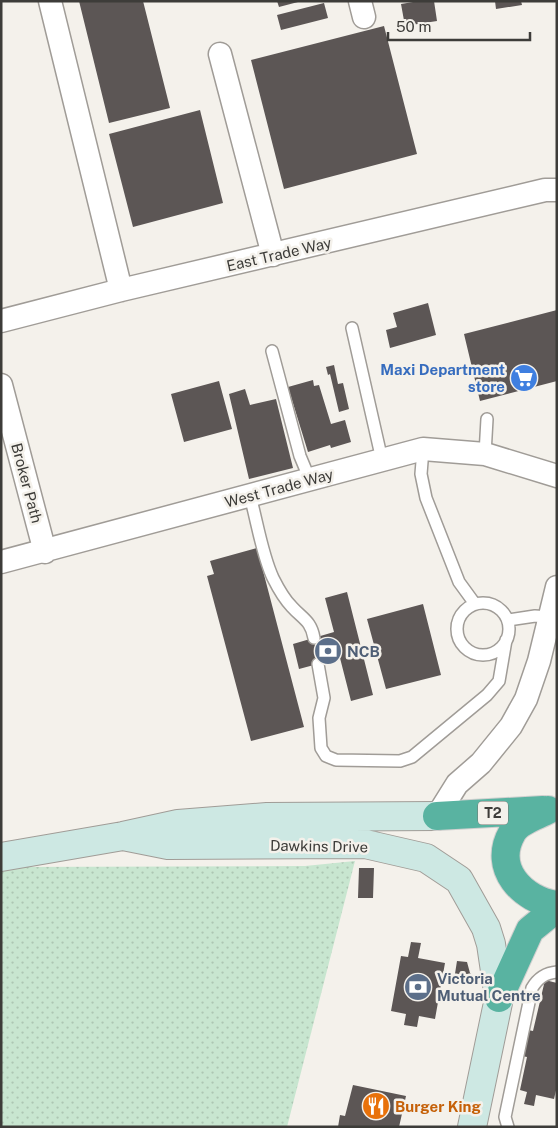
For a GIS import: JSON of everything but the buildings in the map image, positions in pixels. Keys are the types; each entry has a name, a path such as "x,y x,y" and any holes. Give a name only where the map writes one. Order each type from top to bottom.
{"highway":[{"name":"T2","path":"437,816 552,809"},
{"path":"552,809 521,824 512,832 506,849 508,868 516,885 526,894 557,907"},
{"path":"499,998 530,930 557,907"}],"main road":[{"name":"Dawkins Drive","path":"1,857 123,836 178,824 268,817 437,816"},
{"name":"Dawkins Drive","path":"123,836 168,845 366,844 426,858 459,880 486,928 491,944 499,998 472,1127"}],"street":[{"path":"50,1 121,290"},
{"path":"220,54 274,255"},
{"name":"East Trade Way","path":"1,321 121,290 545,190 557,190"},
{"name":"Broker Path","path":"1,385 45,552"},
{"name":"West Trade Way","path":"1,562 45,552 422,449 485,454 557,476"},
{"path":"437,816 457,784 481,763 512,726 526,699 554,606"}],"lane":[{"path":"352,328 382,460"},
{"path":"272,351 300,456 310,480"},
{"path":"485,454 487,419"},
{"path":"422,449 421,474 426,498 459,582 475,604"},
{"path":"250,496 273,577 293,608 312,627 314,638"},
{"path":"318,664 324,698 319,718 321,748 326,756 336,760 400,761 412,757 487,696 499,681 506,640 510,630 508,620 503,611 495,605 485,602 475,604 459,616 458,637 463,646 471,652 491,654 500,648 506,640"},
{"path":"508,620 535,616 554,606"},
{"path":"508,1127 504,1117 532,988 543,976 557,972"}],"green space":[{"path":"355,861 287,1127 1,1127 1,867 305,866"}],"place":[{"name":"Maxi Department store","path":"524,378"},
{"name":"NCB","path":"328,651"},
{"name":"Victoria Mutual Centre","path":"418,987"},
{"name":"Burger King","path":"376,1106"}]}
